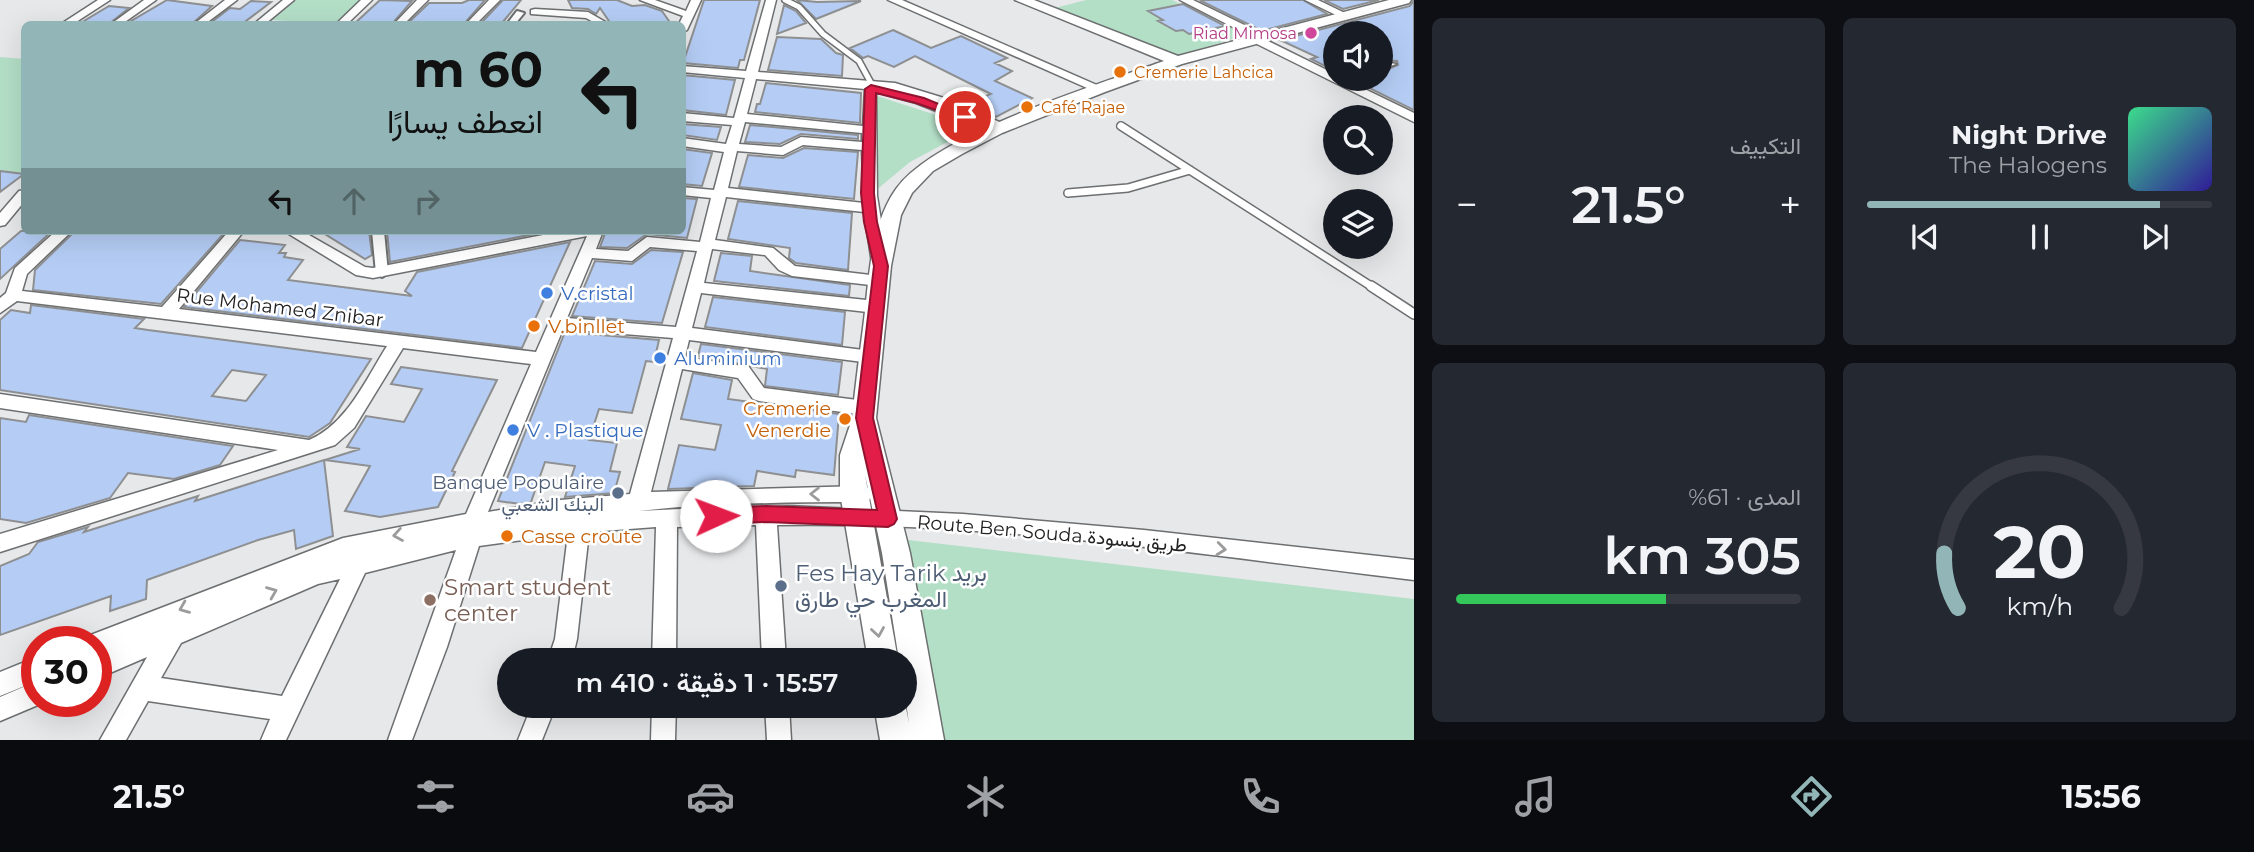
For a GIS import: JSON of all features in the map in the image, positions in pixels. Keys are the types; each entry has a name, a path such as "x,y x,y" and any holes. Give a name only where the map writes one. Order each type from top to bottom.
{"street":[{"path":"71,21 105,0"},
{"path":"120,21 151,0"},
{"path":"203,21 232,0"},
{"path":"264,21 289,0"},
{"path":"344,21 367,0"},
{"path":"402,21 422,1 438,0"},
{"path":"474,21 495,0"},
{"path":"529,21 544,0"},
{"path":"645,0 689,15"},
{"path":"686,21 696,0"},
{"path":"892,0 1100,89"},
{"path":"1022,0 1177,61"},
{"path":"1185,0 1323,71"},
{"path":"1310,0 1344,15"},
{"path":"638,502 751,74 776,1"},
{"path":"881,648 868,569 853,505 856,439 865,413 880,274 892,215 904,191 927,167 1000,129 1100,89 1177,61 1394,1"},
{"path":"535,12 588,15 599,21"},
{"path":"513,21 520,13"},
{"path":"686,69 867,86 920,100 1000,129"},
{"path":"867,86 869,208 880,274"},
{"path":"1362,91 1414,118"},
{"path":"686,117 869,130"},
{"path":"686,142 783,151 801,141 869,147"},
{"path":"686,191 869,208"},
{"path":"0,222 21,198"},
{"path":"6,301 20,272 61,235"},
{"path":"165,315 234,235"},
{"path":"298,235 361,271 382,273 568,235"},
{"path":"378,235 382,273"},
{"path":"400,740 435,647 473,530 594,235"},
{"path":"587,253 632,256 647,242 706,246 768,251 775,254 785,269 792,271 880,274"},
{"path":"695,287 876,307"},
{"name":"Rue Mohamed Znibar","path":"6,301 165,315 542,359"},
{"path":"557,323 683,333 871,356"},
{"path":"0,543 328,440 347,424 398,342"},
{"path":"676,362 743,372 758,394 865,413"},
{"path":"0,401 312,447"},
{"path":"865,413 886,506 928,740"},
{"name":"Route Ben Souda طريق بنسودة","path":"112,660 316,575 473,530 583,506 638,502 886,506 958,522 1414,570"},
{"name":"Route Ben Souda طريق بنسودة","path":"112,638 342,547 473,530 766,514 853,505"},
{"path":"766,514 773,648"},
{"path":"664,648 667,518"},
{"path":"563,648 580,523"},
{"path":"273,740 359,564"},
{"path":"112,740 174,633"},
{"path":"0,684 21,675"},
{"path":"144,688 288,709"},
{"path":"0,709 21,700"},
{"path":"530,740 539,718"},
{"path":"663,740 664,718"},
{"path":"778,718 779,740"},
{"path":"892,718 896,740"}],"lane":[{"path":"776,1 799,6 823,34 859,61 867,86"},
{"path":"1120,126 1414,314"},
{"path":"1068,192 1128,188 1190,170"}],"green space":[{"path":"296,0 361,0 337,21 272,20"},
{"path":"1086,0 1172,0 1246,35 1173,57 1051,9"},
{"path":"0,57 21,59 21,176 5,188 0,187"},
{"path":"877,96 964,124 966,132 910,162 875,191 869,98"},
{"path":"908,540 1414,599 1414,740 945,740"}],"building":[{"path":"167,0 212,6 195,21 131,21"},
{"path":"380,0 412,1 395,21 357,21"},
{"path":"485,0 467,21 410,21 429,3"},
{"path":"503,0 521,0 504,21 483,21"},
{"path":"568,0 617,0 632,6 645,5 662,11 669,21 609,21 600,8 596,14 588,9 572,8"},
{"path":"704,0 760,0 744,60 740,60 738,68 686,63 686,54"},
{"path":"797,0 817,2 861,1 816,19"},
{"path":"1303,0 1327,14 1262,31 1201,1"},
{"path":"1324,0 1379,0 1343,9"},
{"path":"1414,0 1414,110 1375,91 1393,91 1393,67 1398,65 1397,61 1393,61 1393,21 1353,21 1410,6"},
{"path":"251,1 271,2 246,21 213,21 230,8 240,9"},
{"path":"1183,4 1225,26 1189,34 1183,30 1176,31 1158,21 1163,20 1148,11"},
{"path":"784,5 796,11 806,23 777,34"},
{"path":"109,6 129,8 113,21 84,21"},
{"path":"1323,29 1323,65 1311,59 1317,57 1280,40"},
{"path":"893,30 931,48 961,36 1007,58 995,63 1012,71 995,81 1032,98 996,117 968,103 991,94 915,56 894,67 868,56 863,58 850,48"},
{"path":"777,37 821,39 836,53 843,55 842,76 768,70"},
{"path":"686,75 735,80 726,115 686,110"},
{"path":"766,83 861,93 860,123 755,112"},
{"path":"686,124 721,127 717,140 686,136"},
{"path":"750,125 858,135 858,139 801,134 780,144 745,142"},
{"path":"804,148 858,152 854,199 739,187 748,155 783,158"},
{"path":"686,150 712,153 702,186 686,184"},
{"path":"0,171 21,174 21,176 0,192"},
{"path":"686,198 697,199 687,238 657,235 686,235"},
{"path":"738,201 852,213 848,270 796,263 789,258 790,248 728,239"},
{"path":"21,231 21,235 48,235 0,279 0,249"},
{"path":"71,235 222,235 161,304 33,290 35,270"},
{"path":"326,235 370,235 372,255 365,259"},
{"path":"387,235 529,235 390,262"},
{"path":"604,235 646,235 627,248 600,247"},
{"path":"240,240 285,245 279,253 286,253 284,257 303,260 288,280 412,296 405,291 417,272 570,242 522,348 184,307"},
{"path":"651,250 683,252 662,323 572,316 595,261 632,264"},
{"path":"721,253 752,256 750,271 850,285 849,296 714,281"},
{"path":"713,297 845,312 842,345 705,327"},
{"path":"31,305 144,319 135,328 371,359 330,423 309,437 0,390 0,320 11,310 30,313","holes":["232,370 266,375 246,401 212,396"]},
{"path":"565,332 659,340 654,362 646,361 632,413 599,409 589,440 617,443 610,471 620,472 614,493 565,497 575,466 545,462 531,502 520,504 498,501"},
{"path":"701,344 842,362 838,395 765,386 767,369 698,356"},
{"path":"401,367 497,380 452,471 455,472 438,507 380,517 345,511 370,466 325,460 360,449 347,447 366,416 404,422 422,389 391,384"},
{"path":"693,373 732,380 728,399 839,414 834,475 796,470 795,477 757,471 754,486 668,489 679,445 715,450 721,425 681,419"},
{"path":"29,415 233,446 220,465 174,479 128,473 110,498 26,523 0,519 0,418 26,422"},
{"path":"324,460 333,536 296,549 294,530 258,540 147,580 146,599 110,611 111,596 0,635 0,566 29,554 38,542 88,527 84,532 198,496 195,501"}],"place":[{"name":"Riad Mimosa","path":"1311,33"},
{"name":"Cremerie Lahcica","path":"1120,72"},
{"name":"Café Rajae","path":"1027,107"},
{"name":"V.cristal","path":"547,293"},
{"name":"V.binllet","path":"534,326"},
{"name":"Aluminium","path":"660,358"},
{"name":"Cremerie Venerdie","path":"845,419"},
{"name":"V . Plastique","path":"513,430"},
{"name":"Banque Populaire البنك الشعبي","path":"618,493"},
{"name":"Casse croute","path":"507,536"},
{"name":"Fes Hay Tarik بريد المغرب حي طارق","path":"781,586"},
{"name":"Smart student center","path":"430,600"}],"route":[{"path":"716,516 766,514 888,519 864,418 881,266 870,222 868,193 871,89 920,100 965,117"}]}
